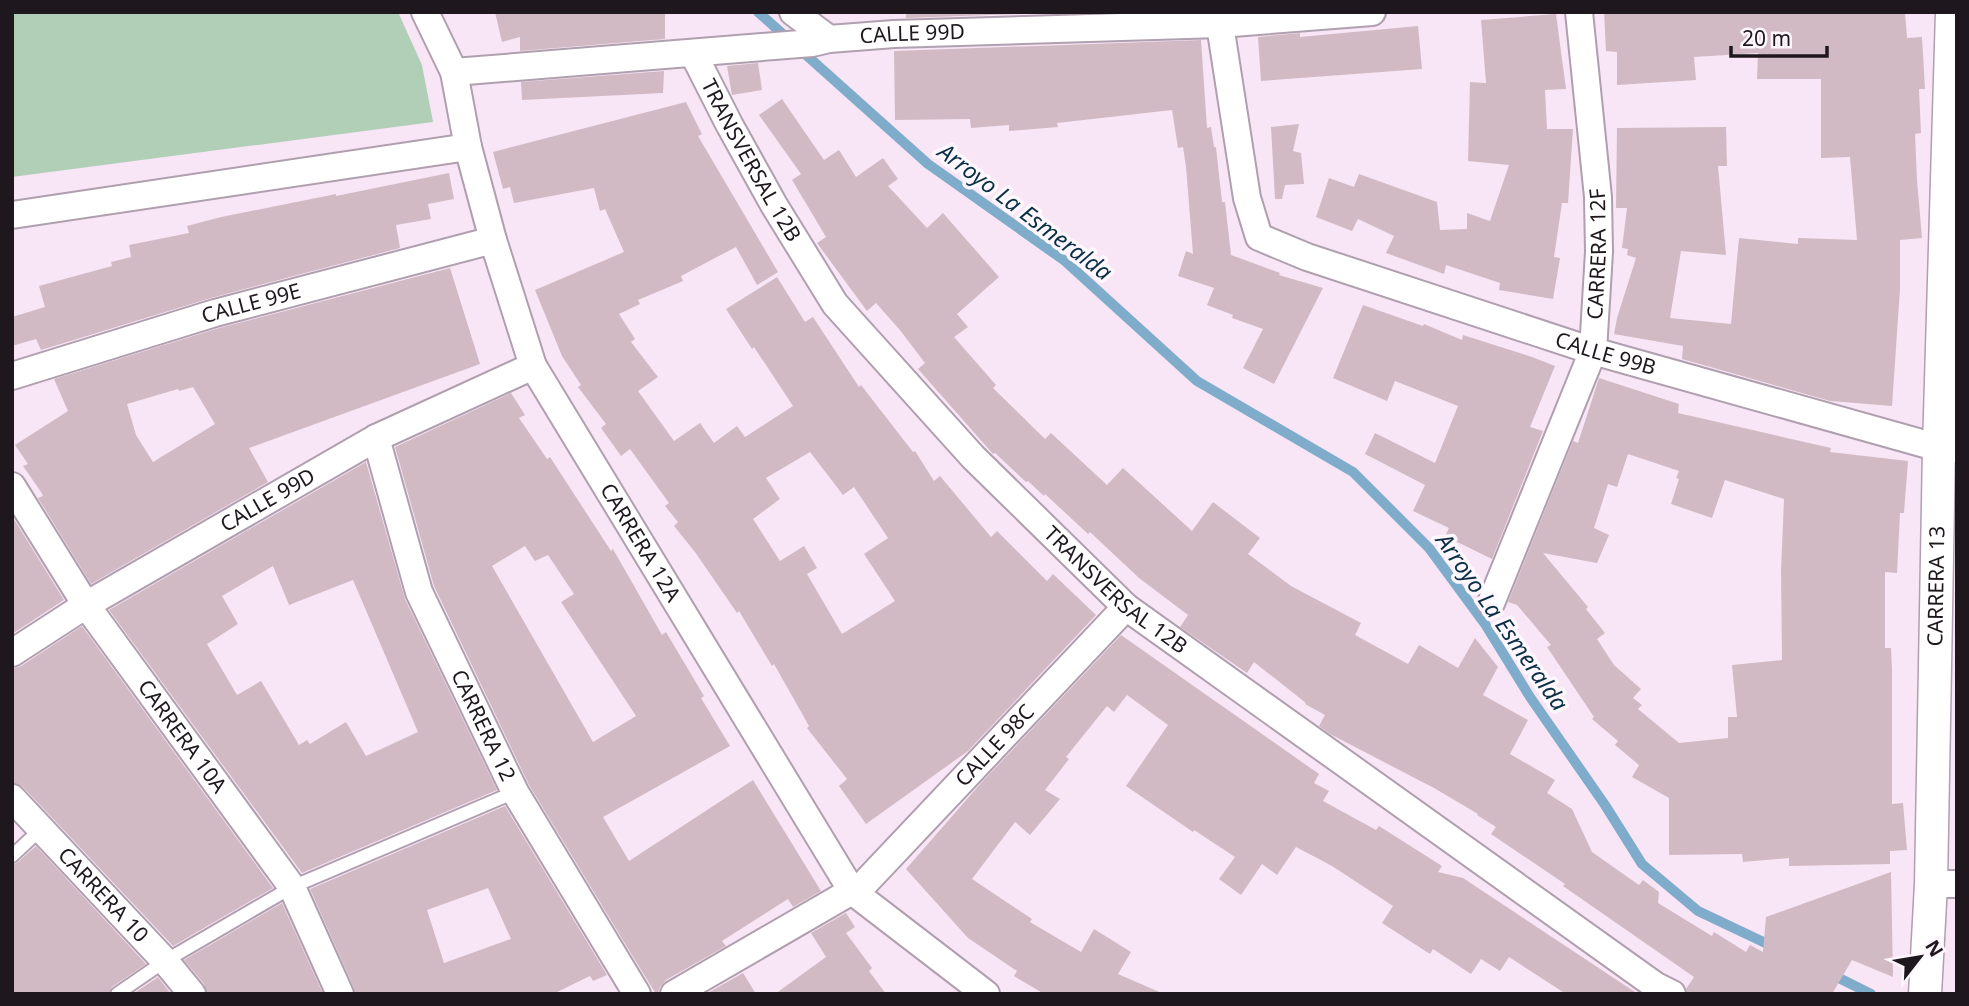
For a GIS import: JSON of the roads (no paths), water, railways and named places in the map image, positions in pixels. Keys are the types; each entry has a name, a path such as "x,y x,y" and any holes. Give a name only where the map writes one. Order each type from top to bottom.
{"street":[{"name":"CARRERA 12A","path":"425,12 454,72 468,147 493,240 533,366 858,888 986,994"},
{"path":"793,12 820,41"},
{"name":"CALLE 99D","path":"454,72 820,41 893,23 1219,18 1373,12"},
{"name":"CARRERA 12F","path":"1492,603 1593,351 1599,252 1598,197 1579,12"},
{"name":"CARRERA 13","path":"1926,988 1944,884 1952,12"},
{"name":"CALLE 99B","path":"1219,18 1247,198 1259,237 1307,257 1593,351 1948,449"},
{"name":"TRANSVERSAL 12B","path":"694,53 774,205 835,304 973,457 1126,607 1659,991"},
{"path":"12,215 468,147"},
{"name":"CALLE 99E","path":"12,376 215,313 493,240"},
{"name":"CALLE 99D","path":"12,653 86,605 376,438 533,366"},
{"name":"CARRERA 12","path":"376,438 419,592 515,792 636,994"},
{"name":"CARRERA 10A","path":"12,486 86,605 292,887 340,994"},
{"name":"CALLE 98C","path":"858,888 1126,607"},
{"name":"CARRERA 10","path":"12,798 165,961 192,994"},
{"path":"674,994 858,888"}],"lane":[{"path":"117,994 165,961 292,887 515,792"},
{"path":"12,856 41,829"}],"waterway":[{"name":"Arroyo La Esmeralda","path":"758,12 928,164 1065,261 1197,381 1353,472 1429,548 1485,624 1530,697 1605,805 1642,864 1698,911 1776,948"},
{"name":"Arroyo La Esmeralda","path":"1831,974 1871,994"}]}
